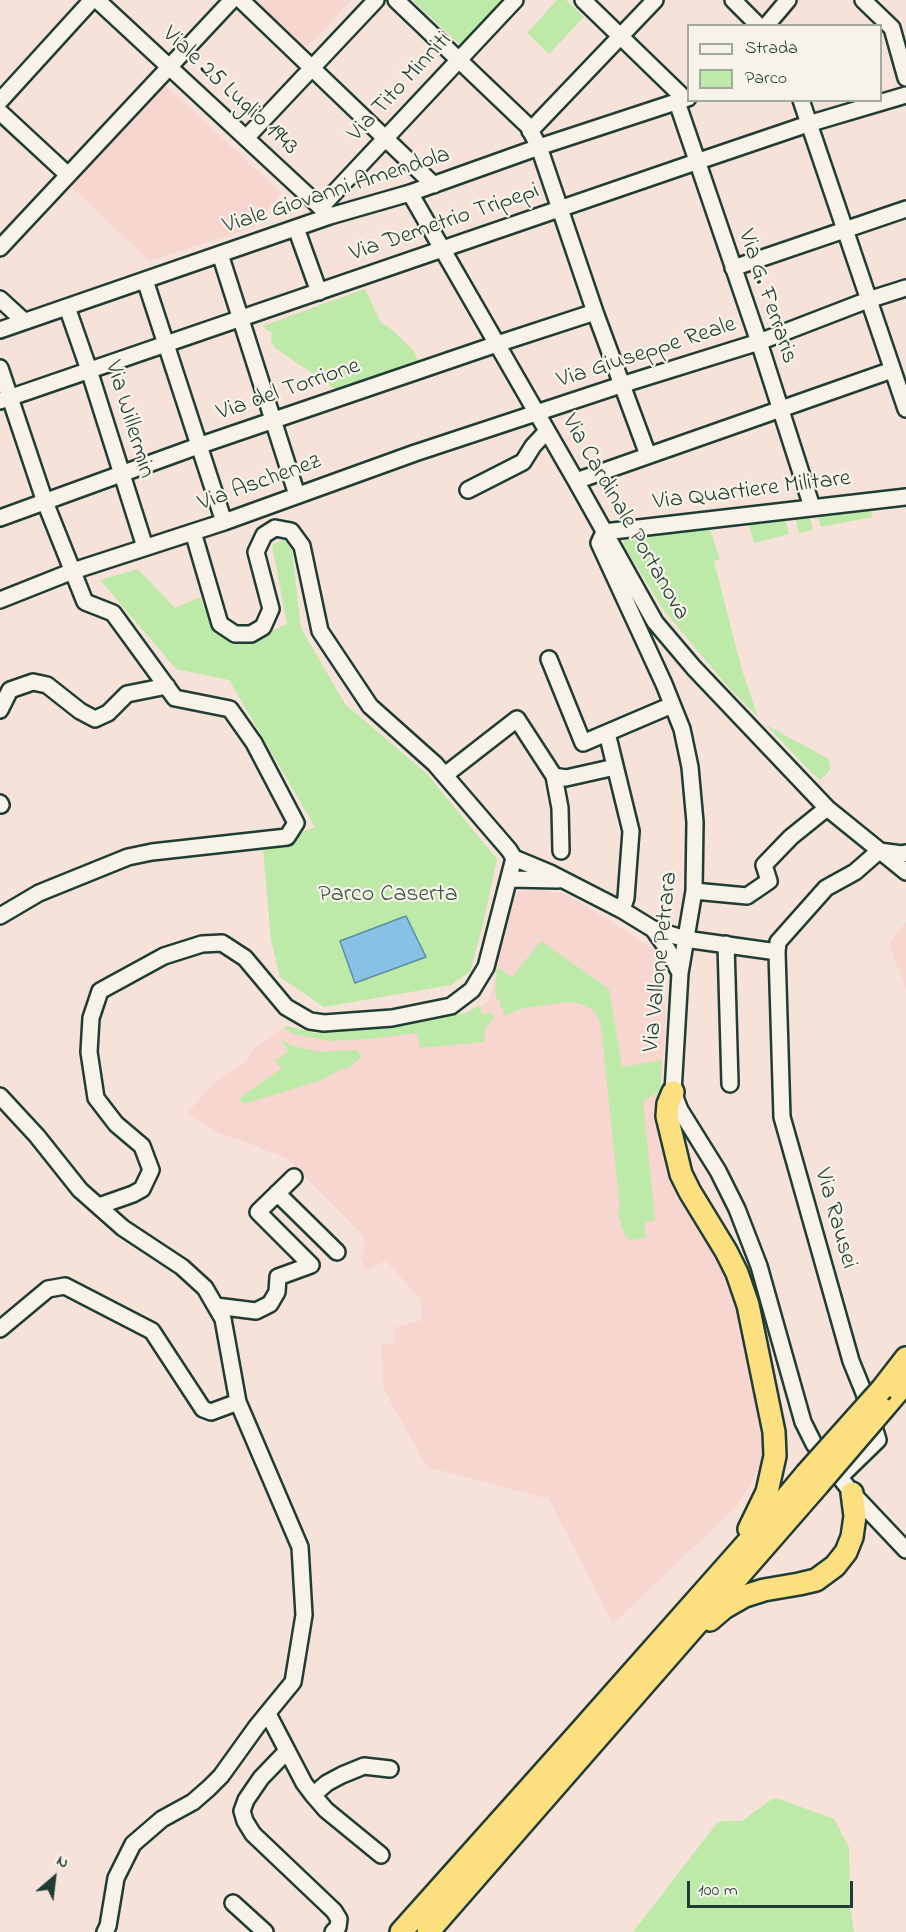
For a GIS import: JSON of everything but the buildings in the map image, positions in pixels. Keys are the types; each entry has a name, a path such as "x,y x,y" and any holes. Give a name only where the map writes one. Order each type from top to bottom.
{"highway":[{"path":"673,1092 668,1104 667,1116 681,1174 737,1273 748,1305 774,1432 775,1456 767,1492 754,1522 718,1575"},
{"path":"428,1932 665,1657 812,1479 882,1399 906,1358"},
{"path":"882,1399 906,1382"},
{"path":"401,1932 771,1516 812,1479"},
{"path":"665,1657 724,1608 745,1596 816,1580 836,1566 846,1552 852,1537 855,1516 846,1485"}],"street":[{"path":"0,101 92,0"},
{"name":"Viale 25 Luglio 1943","path":"97,0 325,212"},
{"path":"0,248 232,0"},
{"path":"241,0 434,185"},
{"path":"246,138 376,0"},
{"path":"396,0 528,126 539,147 561,207 595,312 648,455"},
{"name":"Via Tito Minniti","path":"325,212 385,138 514,0"},
{"path":"583,0 683,100"},
{"path":"530,131 655,0"},
{"path":"733,0 757,24"},
{"path":"768,24 788,0"},
{"path":"863,0 893,28 906,78"},
{"name":"Via Demetrio Tripepi","path":"5,399 561,207 808,124 906,95"},
{"name":"Viale Giovanni Amendola","path":"0,330 296,228 325,212 410,193 539,147 683,100"},
{"name":"Via G. Ferraris","path":"683,100 696,162 759,342 812,507"},
{"path":"802,102 906,409"},
{"path":"906,102 904,105 906,110"},
{"path":"0,112 68,175"},
{"name":"Via Cardinale Portanova","path":"410,193 655,622 694,668 827,808 906,872"},
{"path":"733,268 906,209"},
{"path":"296,228 319,292"},
{"path":"220,254 297,495"},
{"path":"145,280 224,522"},
{"name":"Via Giuseppe Reale","path":"536,413 759,342 868,300 906,288"},
{"path":"0,299 24,321"},
{"name":"Via Willermin","path":"67,307 90,370 144,547"},
{"name":"Via del Torrione","path":"0,518 198,446 595,312"},
{"path":"0,368 5,399 85,603 113,613 175,698 230,709 254,743 296,823 287,837 152,852 128,857 39,893 0,916"},
{"path":"576,481 892,370"},
{"name":"Via Aschenez","path":"0,600 73,571 224,522 536,413"},
{"path":"468,490 523,462 533,446 547,431"},
{"name":"Via Quartiere Militare","path":"604,532 906,497"},
{"path":"193,532 220,624 235,634 251,634 263,627 271,609 256,552 264,534 275,528 291,531 302,546 320,631 370,706 435,764 514,858 567,881 653,929 685,939 777,952 778,942 826,888 855,872 879,851 906,853"},
{"name":"Via Vallone Petrara","path":"604,532 599,543 682,729 690,767 695,822 694,891 680,973 673,1092 680,1110 718,1171 737,1209 762,1276 803,1422 814,1444 846,1485 906,1550"},
{"path":"643,641 655,622"},
{"path":"549,659 583,743 672,705"},
{"path":"0,711 10,690 33,682 47,685 80,711 95,719 108,712 127,694 167,686"},
{"path":"445,775 517,719 554,776 560,808 561,851"},
{"path":"607,733 631,831 626,898 622,910"},
{"path":"554,776 566,778 615,767"},
{"path":"694,891 747,896 769,881 764,865 791,837 827,808"},
{"path":"99,1206 142,1189 151,1170 142,1146 116,1124 96,1098 89,1052 91,1018 100,991 164,956 202,944 222,943 245,958 286,1007 310,1021 324,1023 392,1018 451,1006 472,990 486,967 514,858"},
{"path":"509,879 567,881"},
{"path":"653,929 680,973"},
{"path":"726,944 730,1084"},
{"name":"Via Rausei","path":"777,952 782,1117 851,1361 864,1393 878,1440 846,1485"},
{"path":"0,1096 37,1136 80,1190 123,1228 182,1267 205,1288 223,1319 238,1402 300,1547 304,1615 293,1682 210,1788 193,1802 162,1819 133,1844 116,1878 105,1932"},
{"path":"216,1306 256,1311 270,1304 277,1292 278,1277 312,1265 258,1212 294,1177"},
{"path":"277,1193 337,1252"},
{"path":"0,1329 48,1289 65,1286 152,1331 203,1409 211,1412 238,1402"},
{"path":"267,1714 304,1783 313,1795 326,1810 381,1855"},
{"path":"287,1751 261,1778 246,1800 242,1811 253,1834 334,1911 339,1919 338,1927 333,1932"},
{"path":"313,1795 342,1774 364,1766 390,1769"},
{"path":"233,1903 265,1932"}],"shaded area":[{"path":"254,0 352,0 306,48"},
{"path":"165,85 281,193 254,227 149,261 70,185"},
{"path":"539,890 564,894 661,954 666,1022 658,1122 732,1274 767,1438 758,1471 736,1507 613,1624 549,1499 427,1467 384,1390 381,1346 394,1342 393,1328 422,1320 420,1299 386,1261 365,1270 360,1256 364,1253 363,1236 288,1159 218,1133 187,1113 211,1086 249,1059 250,1052 287,1026 314,1033 336,1032 466,1013 487,1002 493,987 499,946 513,895 520,891"},
{"path":"906,922 906,990 889,944"}],"green space":[{"path":"412,0 503,0 460,45"},
{"path":"557,0 566,0 584,17 549,54 527,33"},
{"path":"365,289 381,323 391,329 412,349 421,365 341,393 275,348 271,341 272,333 262,326"},
{"path":"871,509 872,517 821,527 817,515"},
{"path":"809,516 813,530 799,533 795,518"},
{"path":"785,519 789,534 754,543 748,523"},
{"path":"709,527 720,559 714,561 741,667 758,717 729,688 665,612 623,544 625,538 634,536"},
{"name":"Parco Caserta","path":"285,539 292,551 301,628 345,704 427,774 497,859 470,972 451,985 324,1007 280,977 271,940 263,849 315,827 229,680 176,669 100,580 138,569 175,608 200,597 214,631 243,644 287,624 272,545"},
{"path":"766,725 827,758 830,769 826,775 820,780 815,776"},
{"path":"541,941 609,989 622,1067 662,1060 660,1091 643,1101 655,1220 644,1223 646,1238 631,1240 625,1236 617,1211 620,1209 601,1027 598,1017 591,1009 569,1002 523,1008 504,1016 503,1008 500,1007 500,1001 497,999 495,992 497,967 512,977"},
{"path":"478,1006 481,1008 481,1014 493,1013 493,1018 485,1029 484,1042 420,1048 417,1033 330,1041 293,1034 284,1028 287,1026 314,1033 336,1032 466,1013"},
{"path":"281,1040 293,1046 320,1052 356,1050 362,1056 350,1067 337,1071 322,1080 244,1104 239,1100 242,1096 282,1068 275,1061 288,1051"},
{"path":"772,1799 779,1799 834,1819 849,1847 850,1904 854,1932 633,1932 717,1823 742,1821"}],"water":[{"path":"406,916 426,957 355,983 340,941"}]}
